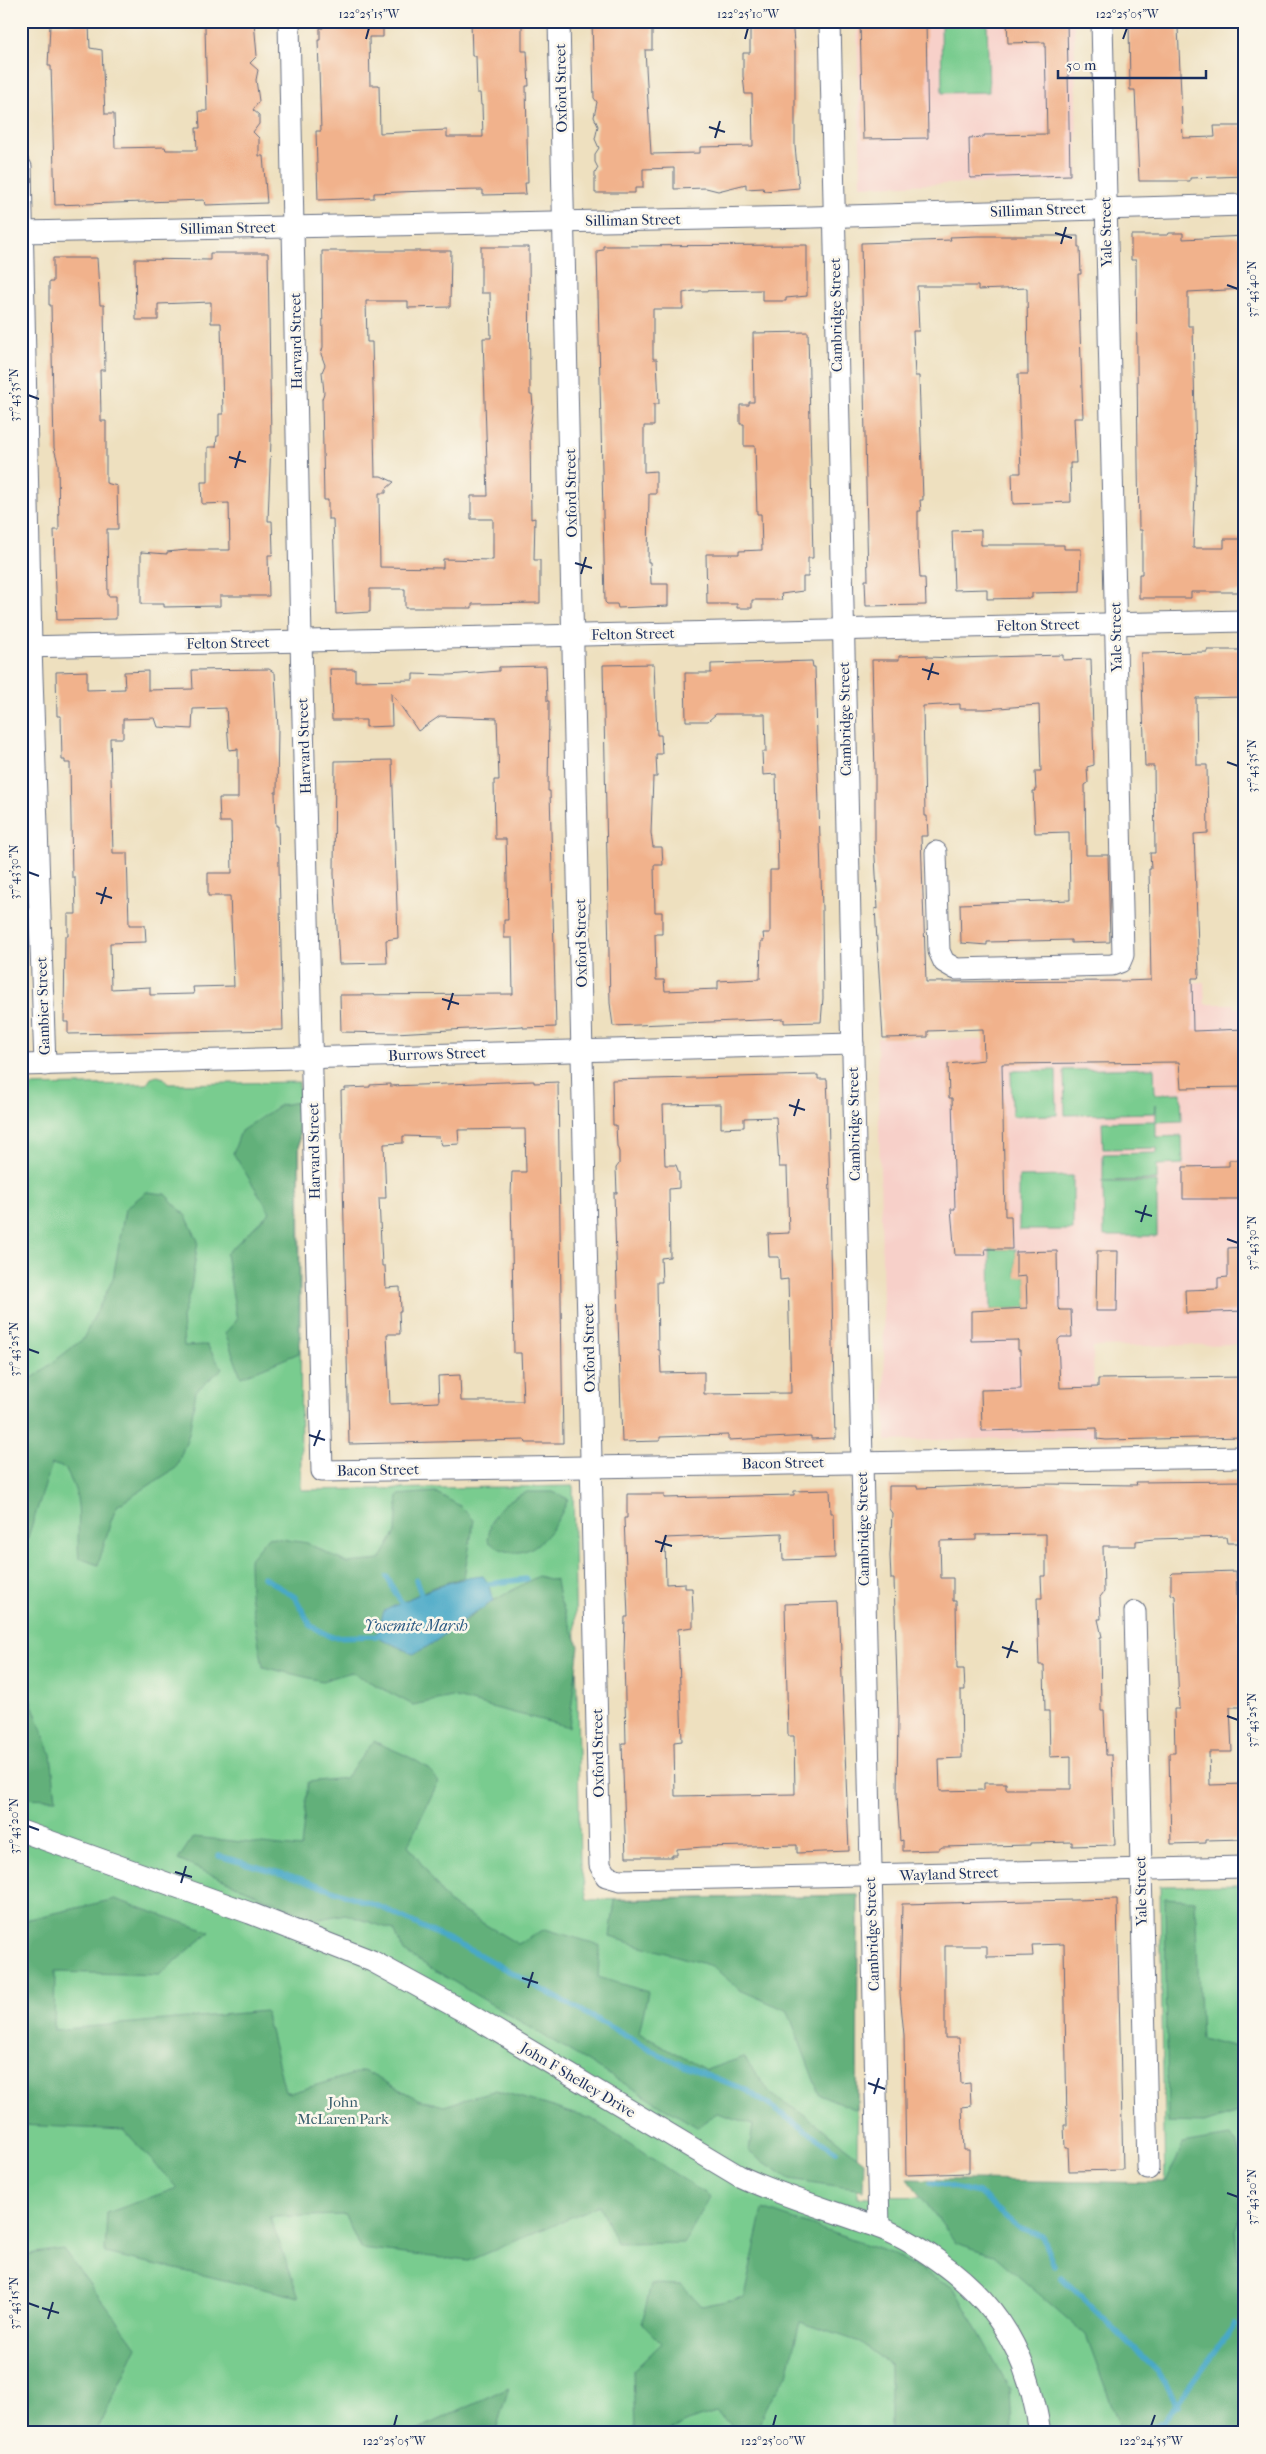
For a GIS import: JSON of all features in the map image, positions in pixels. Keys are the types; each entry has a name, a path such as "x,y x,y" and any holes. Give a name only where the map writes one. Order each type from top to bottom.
{"street":[{"name":"Harvard Street","path":"289,21 301,641 322,1471"},
{"name":"Oxford Street","path":"559,21 600,1865"},
{"name":"Cambridge Street","path":"830,21 879,2227"},
{"name":"Yale Street","path":"936,852 939,951 944,962 956,969 1112,965 1120,962 1123,955 1102,21"},
{"name":"Gambier Street","path":"21,167 26,647 44,1065"},
{"name":"Silliman Street","path":"22,232 834,216 1245,205"},
{"name":"Felton Street","path":"26,647 1245,621"},
{"name":"Burrows Street","path":"21,1066 853,1044"},
{"name":"Bacon Street","path":"322,1471 1245,1457"},
{"name":"Yale Street","path":"1135,1612 1148,2169"},
{"name":"John F Shelley Drive","path":"21,1831 250,1913 372,1961 467,2013 739,2176 778,2194 879,2227 919,2248 950,2270 979,2295 1002,2322 1017,2348 1029,2378 1040,2433"},
{"name":"Wayland Street","path":"600,1865 606,1876 620,1880 871,1876 1245,1866"}],"shaded area":[{"path":"857,21 1074,21 1078,181 861,186"},
{"path":"1204,982 1205,1004 1234,1004 1234,1008 1245,1008 1245,1344 1093,1347 1095,1437 886,1441 877,1038 985,1040 1150,983"}],"green space":[{"path":"941,21 987,21 989,92 942,93"},
{"path":"1154,1068 1155,1094 1181,1093 1182,1121 1156,1122 1156,1137 1182,1136 1183,1164 1157,1165 1157,1180 1103,1181 1103,1154 1157,1153 1157,1148 1103,1149 1102,1122 1156,1121 1156,1104 1155,1113 1065,1115 1064,1070"},
{"path":"1056,1070 1057,1115 1012,1116 1011,1071"},
{"name":"John McLaren Park","path":"157,1076 164,1078 168,1084 299,1082 301,1490 573,1486 580,1863 587,1900 858,1895 857,2197 1165,2194 1160,1886 1245,1885 1245,2433 21,2433 21,1086 147,1084 151,1078"},
{"path":"299,1102 299,1353 241,1377 225,1333 237,1320 226,1254 270,1212 233,1153 241,1131 280,1105"},
{"path":"1073,1176 1073,1230 1019,1230 1019,1177"},
{"path":"1103,1182 1157,1182 1157,1236 1104,1236"},
{"path":"146,1192 165,1194 186,1216 198,1241 191,1288 182,1318 184,1346 207,1345 222,1369 196,1391 189,1434 176,1468 117,1506 98,1565 79,1558 79,1515 75,1490 65,1468 52,1464 26,1543 21,1545 21,1380 34,1377 83,1339 113,1279 125,1209"},
{"path":"990,1249 1016,1249 1016,1276 1026,1276 1027,1308 991,1310"},
{"path":"435,1492 460,1506 474,1520 464,1577 433,1587 385,1611 451,1631 493,1601 538,1576 556,1581 559,1598 579,1646 569,1727 452,1697 413,1705 351,1672 322,1681 263,1667 250,1595 249,1560 268,1537 307,1543 347,1563 380,1560 396,1532 398,1495"},
{"path":"527,1492 553,1492 568,1499 547,1535 537,1544 526,1550 515,1552 502,1549 488,1541 489,1531 498,1510 510,1500"},
{"path":"21,1675 51,1754 56,1799 21,1798"},
{"path":"374,1741 419,1762 427,1768 438,1782 408,1845 449,1903 518,1944 545,1929 600,1945 598,1977 648,1992 639,2033 706,2070 744,2057 771,2094 816,2123 864,2162 863,2190 790,2179 749,2152 753,2124 717,2113 697,2127 404,1952 394,1930 345,1914 315,1920 178,1860 193,1837 301,1848 308,1782 345,1778"},
{"path":"858,1895 857,2110 819,2094 788,2011 740,1990 712,1966 610,1937 615,1900"},
{"path":"1165,1898 1195,1900 1201,2038 1245,2049 1245,2110 1204,2123 1168,2122"},
{"path":"115,1899 210,1932 159,1975 55,1972 54,2030 265,2011 285,2091 290,2093 364,2071 418,2099 444,2106 496,2090 592,2119 710,2197 684,2243 617,2244 599,2205 469,2261 360,2249 345,2215 270,2217 299,2297 105,2253 107,2213 177,2188 124,2130 21,2125 21,1921"},
{"path":"1230,2136 1238,2146 1242,2162 1245,2161 1245,2203 1235,2230 1238,2258 1245,2261 1245,2433 1122,2433 1086,2335 994,2255 956,2243 908,2179 1166,2183 1183,2144"},
{"path":"763,2209 890,2253 954,2288 1010,2389 1012,2433 890,2433 890,2365 860,2342 800,2322 787,2375 768,2404 757,2429 740,2431 716,2413 687,2422 665,2433 635,2433 633,2371 662,2343 642,2323 651,2284 682,2285 702,2306 744,2297"},
{"path":"63,2249 137,2347 96,2433 21,2433 21,2255"},
{"path":"509,2387 495,2433 410,2433"}],"water":[{"name":"Yosemite Marsh","path":"483,1576 488,1583 493,1601 426,1647 413,1654 376,1636 384,1611 445,1584"}],"building":[{"path":"217,21 254,21 257,56 250,63 258,70 256,80 259,101 253,110 259,115 259,124 253,132 259,138 259,156 263,156 267,203 205,205 204,200 55,205 51,66 48,66 50,25 89,24 90,48 102,50 105,114 114,114 115,148 165,147 166,150 197,150 196,128 200,128 199,111 207,111 205,26 217,25"},
{"path":"323,21 383,21 383,37 369,37 370,85 379,85 380,133 447,130 447,137 483,137 482,105 480,93 477,93 476,56 472,56 471,21 522,21 522,51 527,51 529,86 526,86 528,183 525,183 526,194 483,195 483,190 425,191 374,193 374,198 318,200 316,131 321,131 318,40 320,40 320,28 323,28"},
{"path":"592,21 652,21 652,50 645,50 651,154 700,153 700,147 753,146 752,94 745,94 743,76 743,53 750,53 750,21 792,21 795,52 795,146 799,188 764,191 763,188 746,189 746,184 718,191 706,188 674,189 674,168 643,169 643,188 635,188 635,193 595,193 595,173 598,168 595,162 595,154 599,148 595,139 598,126 594,117 597,102 594,98"},
{"path":"860,21 926,21 928,138 863,139"},
{"path":"1007,21 1067,21 1070,175 970,178 969,138 984,137 984,135 1047,134 1045,42 1008,43"},
{"path":"1132,21 1170,21 1170,27 1178,27 1183,138 1215,137 1214,126 1245,126 1245,176 1190,178 1190,181 1139,181 1135,90 1130,90 1129,23"},
{"path":"1169,233 1183,233 1183,239 1245,236 1245,289 1188,292 1188,326 1193,326 1196,463 1193,548 1224,548 1224,539 1245,539 1245,592 1191,592 1191,598 1139,598 1139,574 1142,574 1142,530 1139,530 1136,260 1131,260 1131,235 1168,235"},
{"path":"1078,236 1081,274 1078,274 1083,418 1074,418 1076,463 1070,463 1071,502 1013,504 1012,473 1021,473 1018,374 1028,374 1027,288 978,290 978,286 917,286 919,331 913,331 915,376 919,376 923,500 920,500 921,511 918,511 918,545 920,578 925,578 926,605 866,606 865,580 868,580 861,243 951,240 950,237"},
{"path":"807,245 807,296 786,298 786,301 762,301 762,290 694,291 683,293 683,309 653,309 653,359 657,359 659,404 654,404 654,426 644,426 644,472 656,471 656,494 649,494 648,562 650,562 651,584 668,584 668,606 618,608 617,604 607,604 605,602 597,251 603,250 603,246"},
{"path":"481,247 529,247 530,395 532,395 533,406 530,428 531,519 535,518 534,560 540,560 540,603 472,604 472,608 405,608 405,589 370,589 370,612 336,614 333,519 328,519 328,500 324,500 322,399 324,393 322,372 325,365 321,354 323,347 322,251 451,251 450,307 408,308 408,301 366,301 367,342 372,342 375,476 381,476 394,482 386,489 386,493 379,493 380,567 443,568 443,559 493,560 493,519 471,519 471,496 488,496 483,338 491,338 490,293 481,293"},
{"path":"210,253 268,253 271,440 268,521 272,521 273,552 272,555 268,555 269,596 220,596 220,606 164,607 164,604 141,604 141,552 167,554 167,552 187,550 230,550 229,503 202,504 201,482 208,482 208,447 216,447 217,436 219,436 219,414 223,414 221,323 211,323 211,302 158,304 158,320 136,320 135,259 210,260"},
{"path":"53,258 97,258 100,305 104,305 105,370 100,370 101,421 106,421 106,483 117,486 118,529 107,529 108,596 116,596 116,619 57,620 54,530 59,530 58,463 54,448 51,305 49,305 49,282 53,282"},
{"path":"808,332 813,558 808,558 808,577 803,577 803,591 781,594 782,600 752,600 752,608 737,608 737,604 707,604 706,554 739,554 739,551 762,550 761,514 757,514 755,446 744,446 744,424 740,424 740,405 749,405 749,402 754,402 753,333"},
{"path":"981,530 981,545 1064,545 1064,549 1081,549 1080,592 1032,593 1032,598 987,599 987,589 954,590 952,531"},
{"path":"1207,650 1245,650 1245,697 1196,698 1197,765 1207,765 1208,833 1194,834 1199,975 1198,978 1192,978 1193,1031 1245,1029 1245,1087 1181,1088 1179,1062 1002,1064 1005,1216 1011,1216 1012,1249 985,1249 986,1255 955,1255 951,1209 955,1209 952,1098 949,1098 948,1064 984,1060 983,1029 928,1031 928,1037 883,1038 875,908 878,909 874,840 875,772 872,660 899,660 899,656 927,655 927,657 956,658 1063,655 1063,660 1091,659 1094,765 1087,767 1088,783 1085,785 1086,855 1108,855 1110,942 1071,943 1071,940 987,942 987,945 961,943 960,904 1070,900 1069,832 1035,833 1033,791 1036,791 1035,771 1041,771 1039,705 986,709 960,709 960,704 923,706 925,816 927,816 928,836 921,836 926,982 1126,981 1151,980 1149,869 1151,869 1150,853 1155,853 1154,766 1145,766 1141,653 1207,652"},
{"path":"812,661 813,667 815,667 822,909 823,998 821,1022 784,1023 784,1019 613,1026 610,1003 603,665 654,664 657,735 661,735 662,754 656,754 657,777 653,777 651,833 653,847 662,847 663,865 654,865 655,912 662,912 662,934 655,934 656,980 664,980 665,991 718,989 718,981 760,979 761,941 764,941 763,933 770,933 770,870 778,870 776,774 763,775 762,752 766,752 765,714 716,714 708,721 686,721 685,673 711,673 711,664"},
{"path":"546,666 547,701 549,701 548,791 550,791 556,1027 523,1028 523,1026 395,1033 341,1032 340,995 513,994 512,938 504,938 504,920 508,920 506,839 495,839 494,780 499,780 497,718 440,716 418,731 391,692 392,726 366,727 366,720 332,720 330,669 355,669 355,681 413,680 413,674 449,675 499,671 499,667"},
{"path":"269,669 275,673 278,729 277,792 275,792 276,826 278,826 283,1030 68,1034 68,1022 64,1022 65,936 68,936 68,914 76,914 75,877 72,877 70,763 65,763 65,760 62,760 61,716 57,716 56,672 87,671 87,690 125,689 124,672 148,671 148,690 193,689 192,670","holes":["226,708 229,750 238,749 238,798 219,798 220,822 231,822 232,873 208,873 208,896 230,896 234,986 193,987 194,994 150,995 150,987 111,989 110,943 146,942 145,925 129,925 127,853 113,853 110,738 123,738 123,719 155,718 158,727 192,729 193,709"]},
{"path":"392,760 398,938 386,940 387,963 339,964 334,874 335,761"},
{"path":"818,1075 818,1079 827,1079 835,1438 811,1439 811,1436 728,1440 728,1435 660,1437 660,1441 622,1442 614,1193 617,1193 616,1168 619,1164 619,1152 616,1125 613,1125 612,1080","holes":["721,1104 721,1128 744,1127 744,1118 776,1117 779,1167 787,1167 789,1233 768,1234 769,1257 779,1257 780,1280 788,1279 791,1393 704,1394 704,1372 661,1373 660,1350 658,1350 657,1282 662,1282 661,1258 670,1257 669,1189 679,1188 679,1173 676,1165 665,1165 663,1105"]},
{"path":"534,1081 534,1083 558,1082 563,1443 526,1443 525,1440 349,1444 341,1091 345,1090 345,1088 370,1087 370,1085 390,1084 390,1086","holes":["525,1129 526,1172 512,1172 511,1195 514,1353 521,1353 523,1401 461,1401 460,1375 438,1376 439,1402 390,1404 387,1334 400,1334 399,1311 401,1311 400,1287 386,1288 385,1266 382,1266 379,1198 386,1198 384,1144 403,1143 403,1136 439,1137 442,1145 459,1144 458,1130"]},
{"path":"1229,1160 1245,1160 1245,1199 1183,1199 1183,1167 1229,1166"},
{"path":"1245,1247 1245,1311 1186,1313 1185,1290 1218,1289 1218,1278 1228,1277 1228,1248"},
{"path":"1057,1251 1058,1308 1060,1310 1071,1310 1072,1337 1061,1337 1058,1340 1060,1388 1098,1387 1098,1379 1245,1377 1245,1437 1106,1440 1097,1439 1097,1428 982,1431 981,1390 1021,1389 1020,1350 1018,1350 1018,1340 971,1341 971,1311 1027,1308 1026,1276 1016,1277 1016,1252"},
{"path":"1097,1251 1118,1251 1117,1311 1096,1311"},
{"path":"1245,1481 1245,1543 1227,1543 1226,1537 1154,1539 1136,1541 1136,1546 1103,1546 1104,1592 1100,1597 1101,1619 1098,1619 1102,1637 1100,1637 1101,1711 1104,1711 1106,1755 1112,1755 1115,1845 1072,1846 1072,1842 1030,1843 1030,1845 942,1847 938,1850 903,1851 903,1840 900,1841 897,1796 898,1714 894,1579 891,1579 890,1556 892,1513 889,1509 889,1486 917,1486 917,1488 1043,1484 1137,1485 1136,1482","holes":["1046,1534 1046,1576 1041,1576 1042,1598 1037,1598 1039,1665 1044,1665 1045,1711 1049,1711 1050,1757 1071,1756 1071,1789 1006,1789 1006,1783 984,1783 984,1790 940,1791 939,1759 962,1758 961,1690 965,1690 964,1669 957,1669 956,1601 953,1601 953,1578 941,1578 940,1541 976,1540 976,1535"]},
{"path":"830,1490 831,1513 834,1513 835,1558 783,1560 782,1533 665,1538 666,1584 685,1583 685,1588 692,1588 693,1609 693,1627 678,1629 682,1741 674,1742 675,1796 795,1794 794,1736 788,1736 785,1604 839,1602 849,1851 797,1853 797,1845 703,1847 677,1849 677,1855 672,1855 672,1857 626,1857 622,1743 626,1743 624,1655 625,1617 628,1617 624,1518 627,1518 627,1494 664,1494 664,1498 794,1495 794,1491"},
{"path":"1236,1571 1238,1619 1245,1619 1245,1684 1242,1685 1242,1707 1230,1707 1232,1752 1209,1752 1210,1785 1245,1784 1245,1839 1206,1840 1206,1843 1171,1844 1169,1753 1175,1753 1174,1709 1179,1709 1175,1596 1171,1594 1171,1575 1173,1573"},
{"path":"1117,1899 1123,2170 1069,2171 1064,2125 1067,2125 1064,1944 1032,1945 1033,1956 987,1957 987,1946 945,1946 945,2038 959,2038 961,2084 970,2083 971,2106 962,2107 964,2150 969,2150 969,2173 906,2175 904,2035 900,1994 902,1904"}],"waterway":[{"path":"263,1577 295,1597 311,1626 331,1637 376,1636 382,1634"},
{"path":"387,1577 401,1603 406,1605"},
{"path":"482,1585 526,1579"},
{"path":"416,1580 423,1599"},
{"path":"219,1856 301,1879 383,1908 476,1953 666,2058 748,2091 836,2151"},
{"path":"931,2182 979,2193 1016,2226 1042,2236 1054,2265"},
{"path":"1061,2277 1158,2372 1178,2405"},
{"path":"1143,2433 1164,2421 1235,2324"}]}
